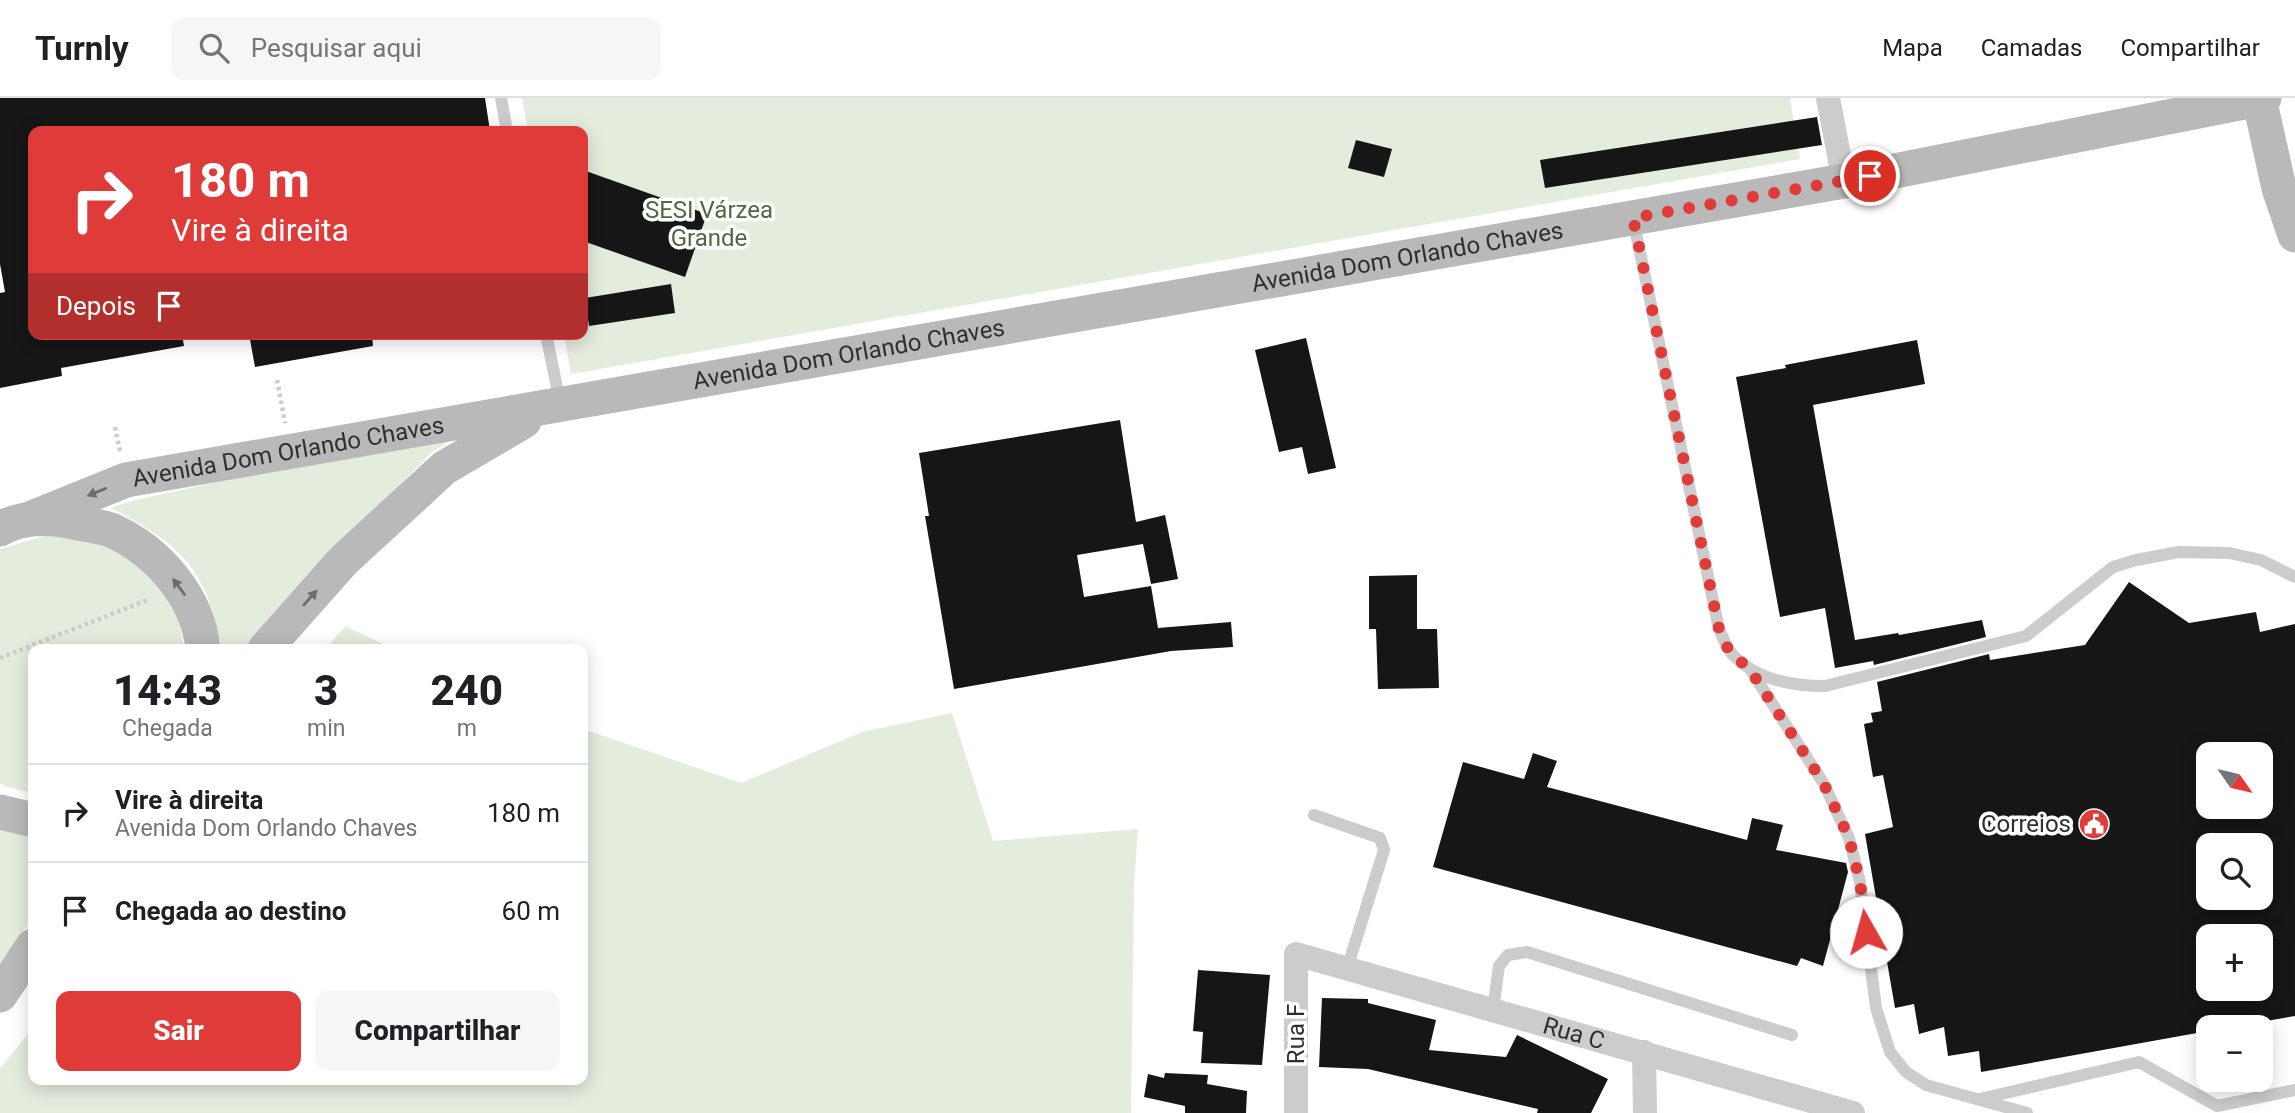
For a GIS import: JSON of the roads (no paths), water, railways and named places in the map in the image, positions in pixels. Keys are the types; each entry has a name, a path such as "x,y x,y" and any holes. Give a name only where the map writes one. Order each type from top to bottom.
{"main road":[{"name":"Avenida Dom Orlando Chaves","path":"10,523 126,480 1844,181 2261,98"},
{"path":"2261,98 2279,188 2295,235"},
{"name":"Avenida Dom Orlando Chaves","path":"269,644 343,561 444,468 502,432 555,407"},
{"path":"10,523 63,520 110,530 152,554 183,590 202,635 203,644"},
{"path":"0,812 28,819"},
{"path":"0,995 28,953"}],"street":[{"path":"1828,98 1844,181"},
{"name":"Rua C","path":"1296,954 1853,1113"},
{"name":"Rua F","path":"1296,954 1296,1113"},
{"path":"1644,1052 1645,1113"}],"lane":[{"path":"501,98 506,126"},
{"path":"1633,218 1719,629 1730,653 1749,668 1772,680 1801,686 1825,686 2026,636 2113,567 2179,552 2229,553 2261,560 2295,577"},
{"path":"547,340 555,407"},
{"path":"1749,668 1824,784 1849,838 1860,882 1875,1008 1890,1052 1906,1072 1926,1085 2027,1113"},
{"path":"1314,815 1380,838 1383,845 1384,850 1347,969"},
{"path":"1493,1010 1499,966 1508,955 1527,952 1792,1035"},
{"path":"1978,1100 2139,1062 2217,1106 2243,1107 2295,1090"}],"place":[{"name":"Correios","path":"2094,824"}],"park label":[{"name":"SESI Várzea Grande","path":"709,224"}]}
